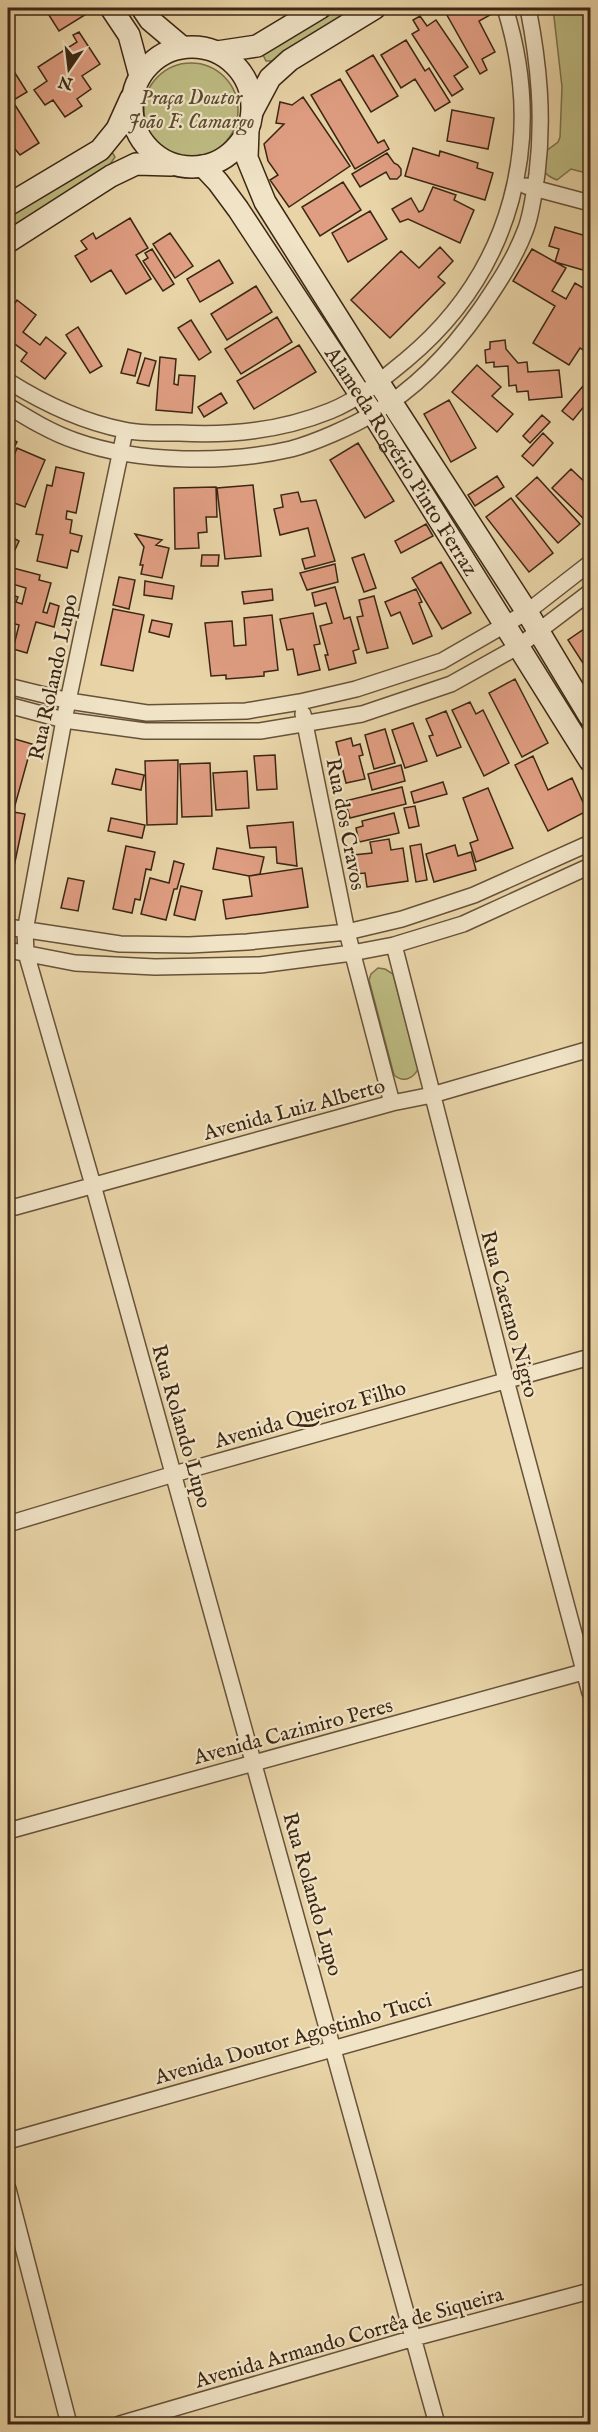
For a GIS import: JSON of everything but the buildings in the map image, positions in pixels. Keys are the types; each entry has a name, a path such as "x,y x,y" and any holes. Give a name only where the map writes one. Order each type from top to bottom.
{"street":[{"path":"111,8 129,35 136,84 131,111 135,128 144,144 158,157 175,165"},
{"path":"142,8 150,20 182,47"},
{"path":"8,205 100,150 117,129 136,84 158,57 182,47 200,47 217,51 257,46 320,8"},
{"path":"8,242 111,176 136,164 203,166 222,160 237,147 270,78 290,60 375,8"},
{"path":"8,381 42,402 125,431 190,434 238,433 286,425 322,414 369,388 429,341 471,289 487,265 505,223 523,135 522,82 514,36 505,8"},
{"path":"8,406 30,420 75,441 121,453 189,458 241,457 292,448 374,414 391,401 439,362 472,322 502,278 525,230 535,189 541,142 541,95 536,48 528,8"},
{"path":"217,51 232,61 244,75 251,92 251,120"},
{"name":"Alameda Rogério Pinto Ferraz","path":"251,120 247,158 265,202 369,388 374,414 591,761"},
{"name":"Alameda Rogério Pinto Ferraz","path":"203,166 218,182 369,388 391,401 540,632 591,717"},
{"path":"514,184 591,203"},
{"name":"Rua Rolando Lupo","path":"125,431 64,720 25,931 26,953 335,2049 437,2424"},
{"path":"8,686 69,702 147,713 246,711 300,702 356,689 442,661 527,612 591,563"},
{"path":"8,705 64,720 145,731 260,731 362,714 451,684 519,646 591,592"},
{"name":"Rua dos Cravos","path":"300,702 352,953"},
{"path":"8,927 120,944 189,945 247,942 346,932 402,919 474,895 591,843"},
{"path":"8,950 75,963 155,967 260,965 352,953 394,945 463,924 591,866"},
{"name":"Rua Caetano Nigro","path":"394,945 506,1380 587,1671 591,1693"},
{"path":"352,953 392,1103"},
{"name":"Avenida Luiz Alberto","path":"8,1209 392,1103 432,1095 591,1048"},
{"name":"Avenida Queiroz Filho","path":"8,1524 174,1474 591,1357"},
{"name":"Avenida Cazimiro Peres","path":"8,1831 587,1671"},
{"name":"Avenida Doutor Agostinho Tucci","path":"8,2141 591,1976"},
{"path":"8,2189 69,2424"},
{"name":"Avenida Armando Corrêa de Siqueira","path":"120,2424 414,2338 591,2291"}],"green space":[{"path":"332,8 360,8 274,61 266,61 263,55 267,51"},
{"path":"553,8 590,8 590,174 571,169 557,180 547,175 544,169 545,152 558,142 560,137 562,87"},
{"name":"Praça Doutor João F. Camargo","path":"182,63 200,63 225,76 235,92 238,110 235,128 225,144 200,157 182,157 157,144 144,119 144,101 157,76"},
{"path":"112,152 115,157 109,166 8,230 8,214"},
{"path":"378,968 393,974 418,1069 408,1079 401,1079 394,1075 369,980 371,974"}]}
